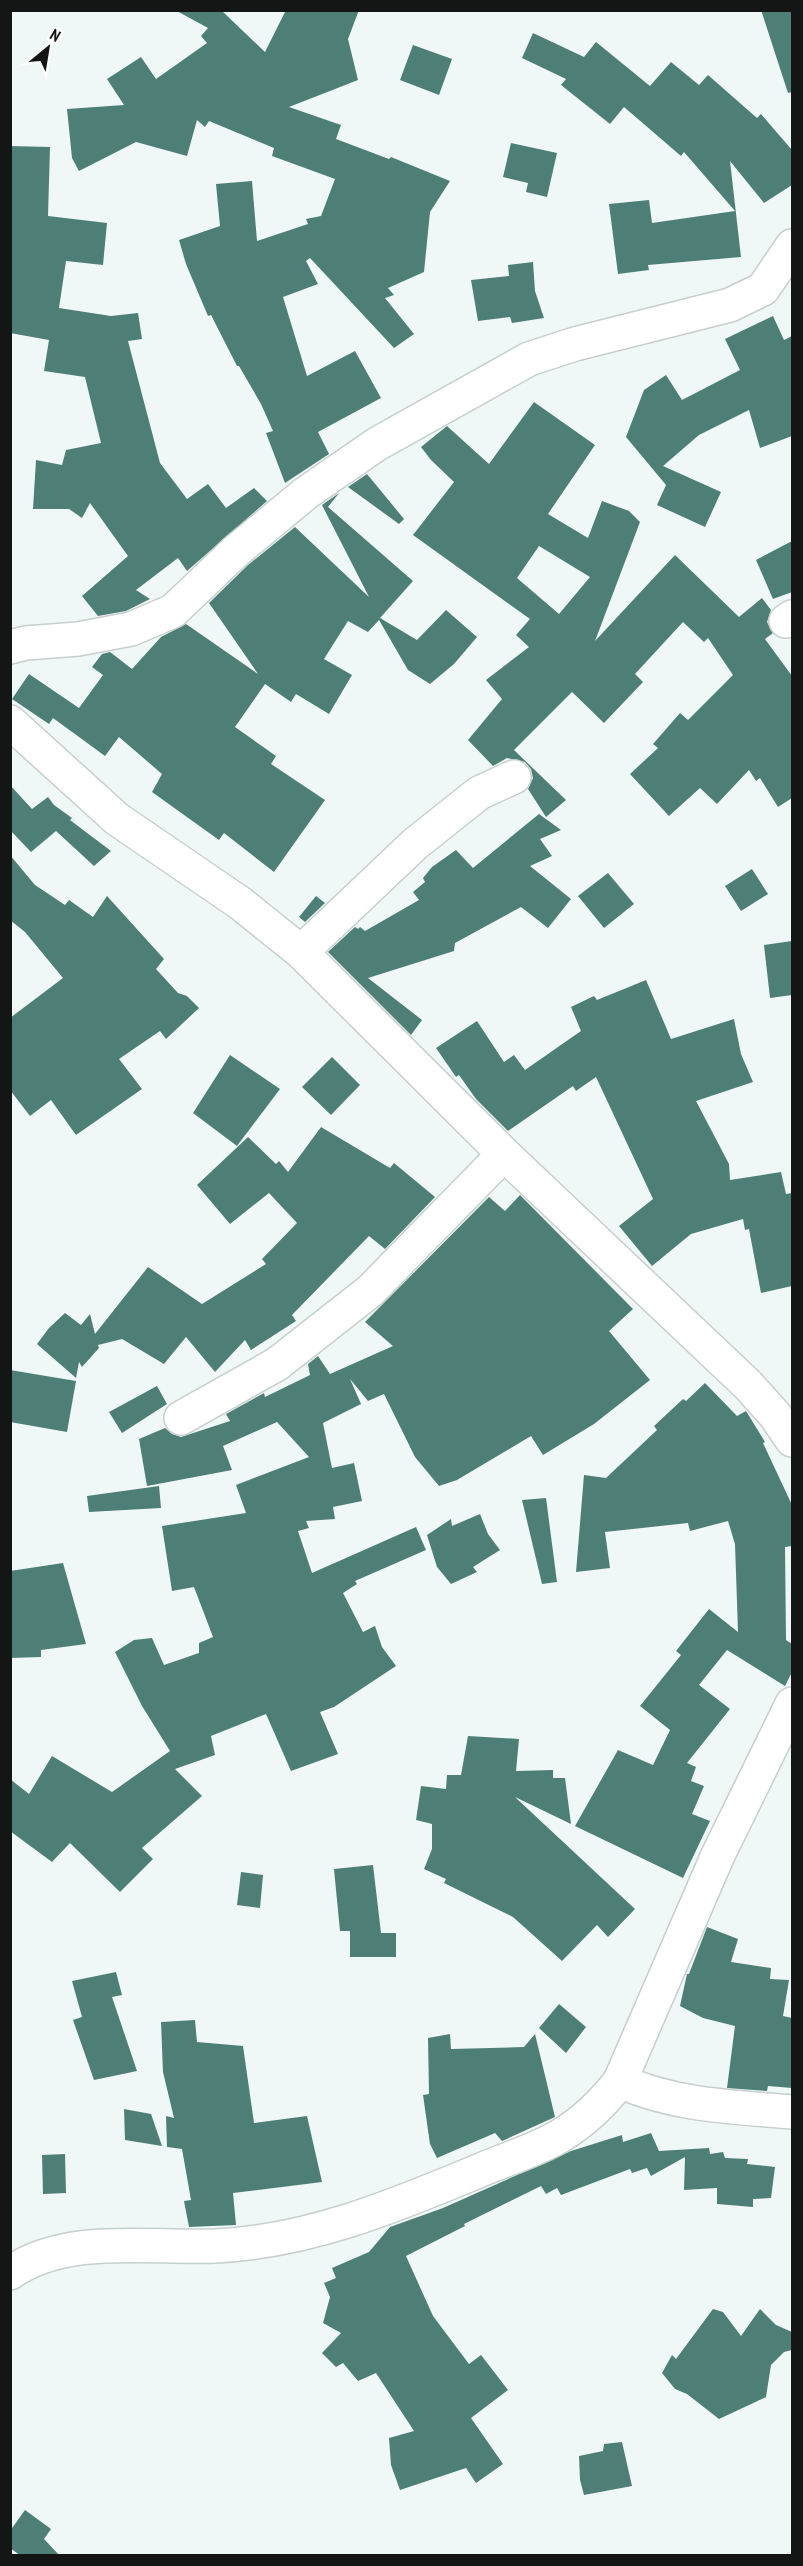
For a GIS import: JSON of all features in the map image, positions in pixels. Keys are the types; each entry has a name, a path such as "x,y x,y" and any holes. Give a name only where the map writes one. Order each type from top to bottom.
{"street":[{"path":"10,647 26,643 78,639 131,629 173,611 245,544 306,493 377,444 529,359 575,344 739,301 764,289 792,246"},
{"path":"10,722 117,819 240,903 302,952 504,1154 748,1385 775,1415 792,1440"},
{"path":"302,952 415,844 479,793 514,777"},
{"path":"182,1418 277,1364 370,1291 504,1154"},
{"path":"10,2273 43,2258 89,2246 216,2246 301,2235 395,2205 560,2136 606,2100 621,2081 718,1855 792,1704"},
{"path":"621,2081 648,2094 672,2099 792,2112"}],"building":[{"path":"175,10 221,10 265,52 286,10 359,10 348,39 358,80 289,107 341,125 336,139 389,159 391,157 450,181 430,212 424,272 388,288 394,295 385,298 414,334 394,348 310,258 306,261 318,284 283,297 307,376 355,351 381,398 318,432 329,454 285,483 266,433 273,431 261,404 237,366 211,315 208,316 186,264 179,240 220,226 216,184 252,181 257,241 308,224 306,219 321,216 335,179 272,156 274,148 209,121 205,127 197,120 187,156 136,142 79,171 72,158 67,109 124,105 107,79 141,57 156,79 207,43 201,36 208,28"},
{"path":"761,10 792,10 792,92 788,93"},
{"path":"533,33 584,57 596,42 650,86 671,62 699,85 708,75 757,118 761,114 792,150 792,185 764,203 730,161 741,257 648,265 649,270 618,274 609,204 649,200 652,223 735,211 684,152 681,156 624,107 610,124 561,85 566,79 522,58"},
{"path":"413,45 452,59 439,95 400,80"},
{"path":"511,143 557,153 547,197 526,192 528,183 503,177"},
{"path":"10,146 50,147 48,216 107,223 103,265 66,261 59,308 111,316 138,313 142,339 128,341 160,463 187,499 208,484 226,508 254,488 267,501 187,571 178,558 136,590 150,599 126,611 98,616 82,596 128,556 90,503 82,518 69,509 33,509 36,460 62,465 66,450 101,443 85,377 44,371 49,340 10,333"},
{"path":"533,262 535,291 544,318 512,323 510,317 478,321 471,280 509,276 508,265"},
{"path":"773,316 784,340 792,336 792,436 760,448 749,410 699,435 663,466 721,492 705,527 657,505 666,485 626,437 644,390 666,375 682,400 740,370 725,339"},
{"path":"534,402 595,445 548,514 588,538 602,501 629,511 640,522 595,641 675,555 739,617 762,598 771,610 767,622 773,633 765,639 792,676 792,798 778,807 760,778 756,781 749,770 717,804 700,788 669,816 630,774 658,748 653,744 680,713 688,720 733,675 708,638 704,642 683,622 635,674 643,682 604,723 572,692 514,750 566,800 546,817 528,789 533,778 531,769 525,762 507,758 493,766 468,740 502,699 486,680 529,647 516,635 530,619 413,535 454,482 421,447 447,426 489,464","holes":["539,546 590,577 559,614 517,578"]},
{"path":"367,474 404,519 399,524 348,487"},
{"path":"339,493 328,507 413,581 380,618 417,640 446,610 477,637 454,664 430,684 408,670 379,620 368,632 348,621 324,659 352,675 329,714 296,694 291,702 265,684 235,727 276,756 271,764 325,800 274,872 224,833 219,840 152,792 162,774 119,737 105,756 53,718 49,724 12,699 29,674 79,708 103,675 92,667 102,654 110,652 132,669 161,637 186,624 258,674 209,603 248,565 295,527 369,597 322,505"},
{"path":"792,541 792,592 773,599 756,560"},
{"path":"10,785 32,809 48,797 54,805 72,818 70,820 111,851 94,866 56,831 31,852 10,830"},
{"path":"539,814 561,830 540,839 552,856 530,866 571,899 548,928 521,907 455,943 454,951 368,978 422,1020 411,1035 328,952 355,927 358,929 360,927 365,931 419,900 413,892 425,882 423,878 432,867 456,850 473,868"},
{"path":"10,855 35,885 65,905 69,900 93,917 107,896 164,959 156,969 178,993 187,996 199,1008 166,1039 160,1031 119,1059 142,1089 76,1135 51,1100 30,1116 10,1090 10,1018 63,978 25,932 10,920"},
{"path":"752,869 768,894 741,911 725,886"},
{"path":"608,873 634,904 604,928 578,896"},
{"path":"316,896 325,903 305,922 299,917"},
{"path":"792,941 792,995 770,998 764,945"},
{"path":"646,980 671,1039 734,1019 741,1054 753,1082 696,1101 729,1164 730,1180 781,1172 786,1194 792,1193 792,1286 761,1293 749,1229 745,1230 743,1219 691,1234 652,1266 619,1226 653,1199 596,1077 576,1091 573,1086 508,1131 476,1099 459,1075 456,1077 436,1048 477,1021 504,1062 514,1055 525,1070 581,1031 571,1007 594,996 597,1000"},
{"path":"230,1055 280,1089 237,1146 193,1113"},
{"path":"332,1057 360,1085 331,1115 302,1087"},
{"path":"321,1127 390,1168 394,1163 435,1197 385,1249 369,1236 292,1315 296,1321 251,1350 245,1340 215,1372 186,1337 164,1364 122,1339 98,1345 99,1348 82,1367 79,1362 76,1378 37,1344 49,1328 65,1313 81,1325 90,1314 95,1334 148,1267 202,1304 266,1264 262,1259 297,1223 269,1193 230,1224 197,1185 248,1137 276,1164 279,1161 288,1172"},
{"path":"520,1195 633,1309 609,1331 650,1380 594,1424 543,1455 531,1436 457,1480 439,1486 415,1457 384,1394 368,1401 350,1379 361,1404 323,1423 332,1468 354,1463 362,1501 333,1507 335,1519 306,1521 309,1528 298,1531 312,1573 416,1527 426,1550 355,1581 357,1584 343,1593 363,1632 375,1626 382,1647 396,1666 334,1707 320,1712 338,1754 291,1771 266,1714 211,1736 215,1755 175,1769 202,1796 142,1848 153,1859 120,1892 70,1843 52,1862 10,1831 10,1779 29,1794 52,1756 112,1792 170,1751 142,1706 115,1652 134,1640 152,1638 164,1665 199,1653 199,1643 213,1637 194,1587 172,1591 162,1526 246,1513 236,1485 309,1457 277,1422 223,1446 232,1470 147,1486 139,1439 165,1428 181,1437 230,1421 226,1414 264,1393 265,1397 310,1375 308,1364 318,1356 330,1374 393,1346 365,1322 489,1197 505,1211"},
{"path":"10,1370 76,1381 67,1432 10,1422"},
{"path":"705,1383 737,1416 746,1411 765,1442 763,1443 792,1505 792,1546 785,1547 786,1640 792,1644 792,1672 785,1686 727,1650 699,1685 730,1709 687,1763 696,1767 691,1781 704,1786 692,1814 710,1821 683,1878 575,1826 618,1750 653,1765 670,1730 640,1706 681,1655 676,1651 709,1609 738,1632 735,1544 728,1521 690,1531 688,1523 605,1532 610,1568 576,1572 584,1475 606,1478 657,1430 654,1426 683,1399 686,1401"},
{"path":"157,1386 167,1404 122,1433 109,1412"},
{"path":"159,1486 161,1508 89,1512 87,1496"},
{"path":"546,1498 557,1582 542,1584 522,1500"},
{"path":"480,1514 488,1534 500,1550 473,1567 477,1572 451,1584 437,1567 427,1535 451,1519 452,1526"},
{"path":"63,1563 86,1644 41,1650 41,1657 10,1658 10,1571"},
{"path":"468,1736 519,1739 516,1771 553,1770 553,1778 565,1778 571,1824 515,1797 635,1909 608,1937 597,1925 562,1961 513,1917 444,1883 446,1879 424,1869 432,1849 432,1824 416,1820 421,1786 446,1789 447,1775 461,1775"},
{"path":"373,1865 381,1933 396,1933 396,1957 350,1957 350,1931 340,1931 334,1869"},
{"path":"241,1872 263,1875 260,1908 237,1905"},
{"path":"707,1927 738,1939 731,1962 771,1968 770,1979 789,1980 783,2016 792,2018 792,2088 768,2086 767,2091 727,2088 735,2026 703,2018 680,2006 687,1974 689,1974"},
{"path":"116,1972 122,1995 112,1997 137,2071 94,2080 73,2020 82,2017 72,1981"},
{"path":"559,2004 586,2027 566,2053 539,2028"},
{"path":"195,2020 197,2042 243,2046 254,2123 307,2116 322,2182 233,2193 236,2225 189,2227 184,2201 191,2200 182,2149 167,2147 166,2116 174,2118 163,2072 161,2022"},
{"path":"450,2034 451,2049 524,2047 535,2034 555,2117 502,2141 495,2133 437,2158 430,2144 423,2095 429,2094 428,2038"},
{"path":"124,2109 151,2114 162,2146 125,2140"},
{"path":"651,2133 659,2151 709,2148 710,2154 723,2152 725,2158 748,2159 747,2164 775,2167 771,2198 753,2199 753,2207 717,2204 717,2188 684,2190 685,2157 651,2176 647,2168 632,2173 630,2169 561,2195 557,2188 546,2194 541,2186 406,2256 433,2316 469,2364 481,2355 508,2390 471,2418 503,2464 476,2483 466,2468 400,2490 391,2465 389,2438 414,2431 376,2373 358,2381 343,2363 336,2367 322,2353 341,2333 323,2323 330,2297 324,2283 336,2278 332,2268 369,2252 390,2227 443,2208 571,2151 622,2135 623,2142"},
{"path":"65,2154 66,2193 43,2194 42,2155"},
{"path":"713,2309 723,2312 741,2336 760,2309 776,2325 792,2332 792,2350 784,2352 771,2365 766,2397 719,2419 687,2394 675,2389 662,2373 672,2355 676,2359"},
{"path":"622,2442 632,2486 584,2495 580,2480 579,2456 603,2451 604,2444"},
{"path":"25,2510 51,2529 44,2539 60,2556 21,2556 10,2548 10,2531"}]}
